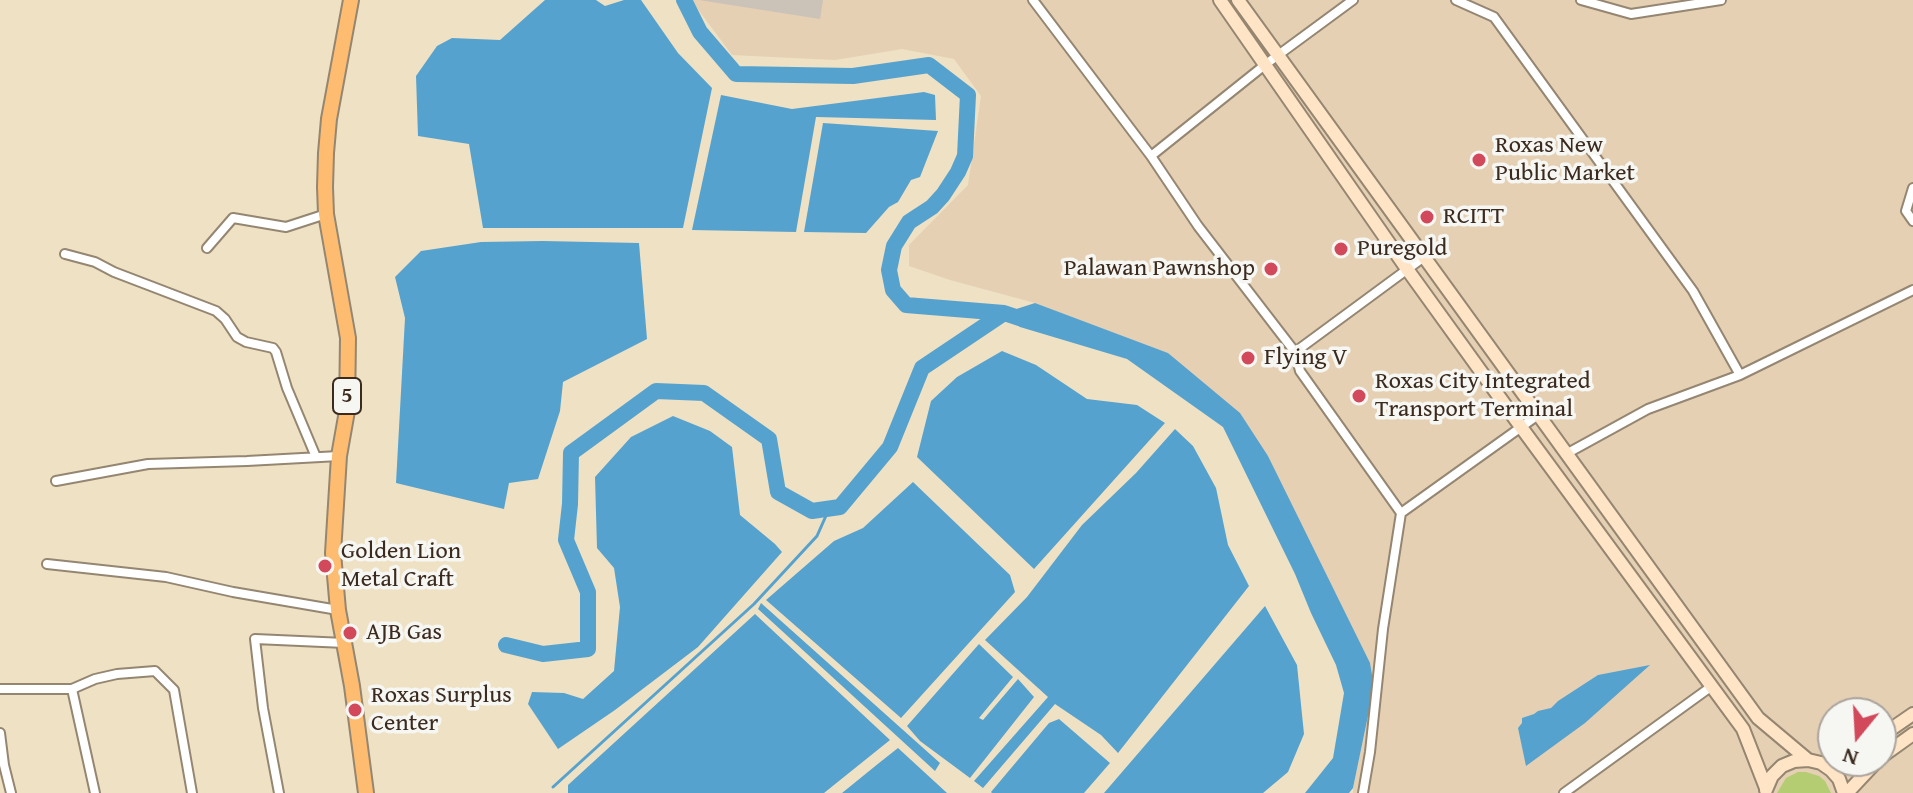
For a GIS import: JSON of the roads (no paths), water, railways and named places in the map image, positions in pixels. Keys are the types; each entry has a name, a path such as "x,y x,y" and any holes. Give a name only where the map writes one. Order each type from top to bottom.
{"highway":[{"name":"5","path":"351,0 329,119 326,214 348,338 347,411 339,456 333,553 338,610 366,793"}],"street":[{"path":"1033,0 1151,156 1198,226 1295,352 1300,371 1401,513 1363,793"},
{"path":"1220,0 1407,269 1743,729 1766,790"},
{"path":"1238,0 1758,718 1811,760 1826,766 1835,774 1846,793 1862,777"},
{"path":"1151,156 1266,64 1353,0"},
{"path":"1456,0 1494,17 1693,291 1740,375"},
{"path":"1581,0 1631,14 1721,0"},
{"path":"1913,188 1906,211 1913,221"},
{"path":"207,248 233,218 286,227 326,214"},
{"path":"65,254 95,262 216,311 237,337 273,348 316,457"},
{"path":"1295,352 1424,257"},
{"path":"1566,454 1648,409 1740,375 1913,290"},
{"path":"1401,513 1538,415"},
{"path":"56,481 148,464 339,456"},
{"path":"47,564 166,577 338,610"},
{"path":"279,793 263,708 255,639 345,643"},
{"path":"0,689 72,689 117,674 155,671 174,690 192,793"},
{"path":"1564,793 1712,686"},
{"path":"72,689 95,793"},
{"path":"0,733 2,765 11,793"},
{"path":"1766,790 1772,776 1782,766 1794,761 1817,759"}],"water":[{"path":"545,0 596,0 605,6 624,0 641,0 678,53 712,88 683,228 483,228 469,144 418,136 416,76 437,46 452,38 500,40"},
{"path":"924,92 935,95 936,120 816,117 796,232 692,230 721,95 792,109"},
{"path":"823,123 938,131 920,177 911,180 898,202 889,207 866,233 804,232"},
{"path":"481,242 639,243 647,339 563,382 560,411 538,479 509,483 504,509 396,483 405,318 395,277 421,251"},
{"path":"1035,303 1168,353 1240,413 1268,456 1370,663 1374,687 1353,788 1349,793 1305,793 1333,758 1344,693 1336,665 1295,574 1223,427 1127,359 1020,327 1004,313"},
{"path":"1002,351 1036,365 1087,399 1137,405 1165,423 1034,569 917,457 931,401 957,377"},
{"path":"673,416 710,431 732,447 740,515 782,552 698,647 558,749 528,704 532,692 564,693 583,699 614,671 620,607 614,568 597,548 595,477 631,437"},
{"path":"1175,429 1193,446 1216,488 1228,545 1249,586 1118,753 1101,735 1055,704 983,788 974,781 1048,697 985,640 1027,597 1082,525 1136,473"},
{"path":"913,482 1010,575 1015,592 901,718 766,600 834,541 863,528"},
{"path":"761,603 940,763 935,771 758,609"},
{"path":"1265,606 1297,665 1304,734 1288,772 1263,793 1104,793"},
{"path":"755,614 890,740 824,793 568,793 568,785"},
{"path":"979,644 1013,677 979,718 983,720 1018,679 1034,697 970,778 920,741 907,726"},
{"path":"1650,665 1585,723 1526,766 1518,728 1522,718 1551,708 1598,675"},
{"path":"1059,719 1110,763 1084,793 992,793 1049,723"},
{"path":"898,748 947,793 842,793 879,763"}],"waterway":[{"path":"684,0 700,32 736,74 853,76 929,65 968,95 965,156 943,195 932,207 909,222 894,246 889,270 893,290 906,305 1004,313 1022,319"},
{"path":"506,645 543,654 588,649 588,592 566,540 571,453 656,391 704,393 769,439 778,492 812,511 840,507 890,447 922,368 1004,313"},
{"path":"553,787 754,604 817,536 829,509"}],"place":[{"name":"Roxas New Public Market","path":"1479,160"},
{"name":"RCITT","path":"1427,217"},
{"name":"Puregold","path":"1341,249"},
{"name":"Palawan Pawnshop","path":"1271,269"},
{"name":"Flying V","path":"1248,358"},
{"name":"Roxas City Integrated Transport Terminal","path":"1359,396"},
{"name":"Golden Lion Metal Craft","path":"325,566"},
{"name":"AJB Gas","path":"350,633"},
{"name":"Roxas Surplus Center","path":"355,710"}]}
